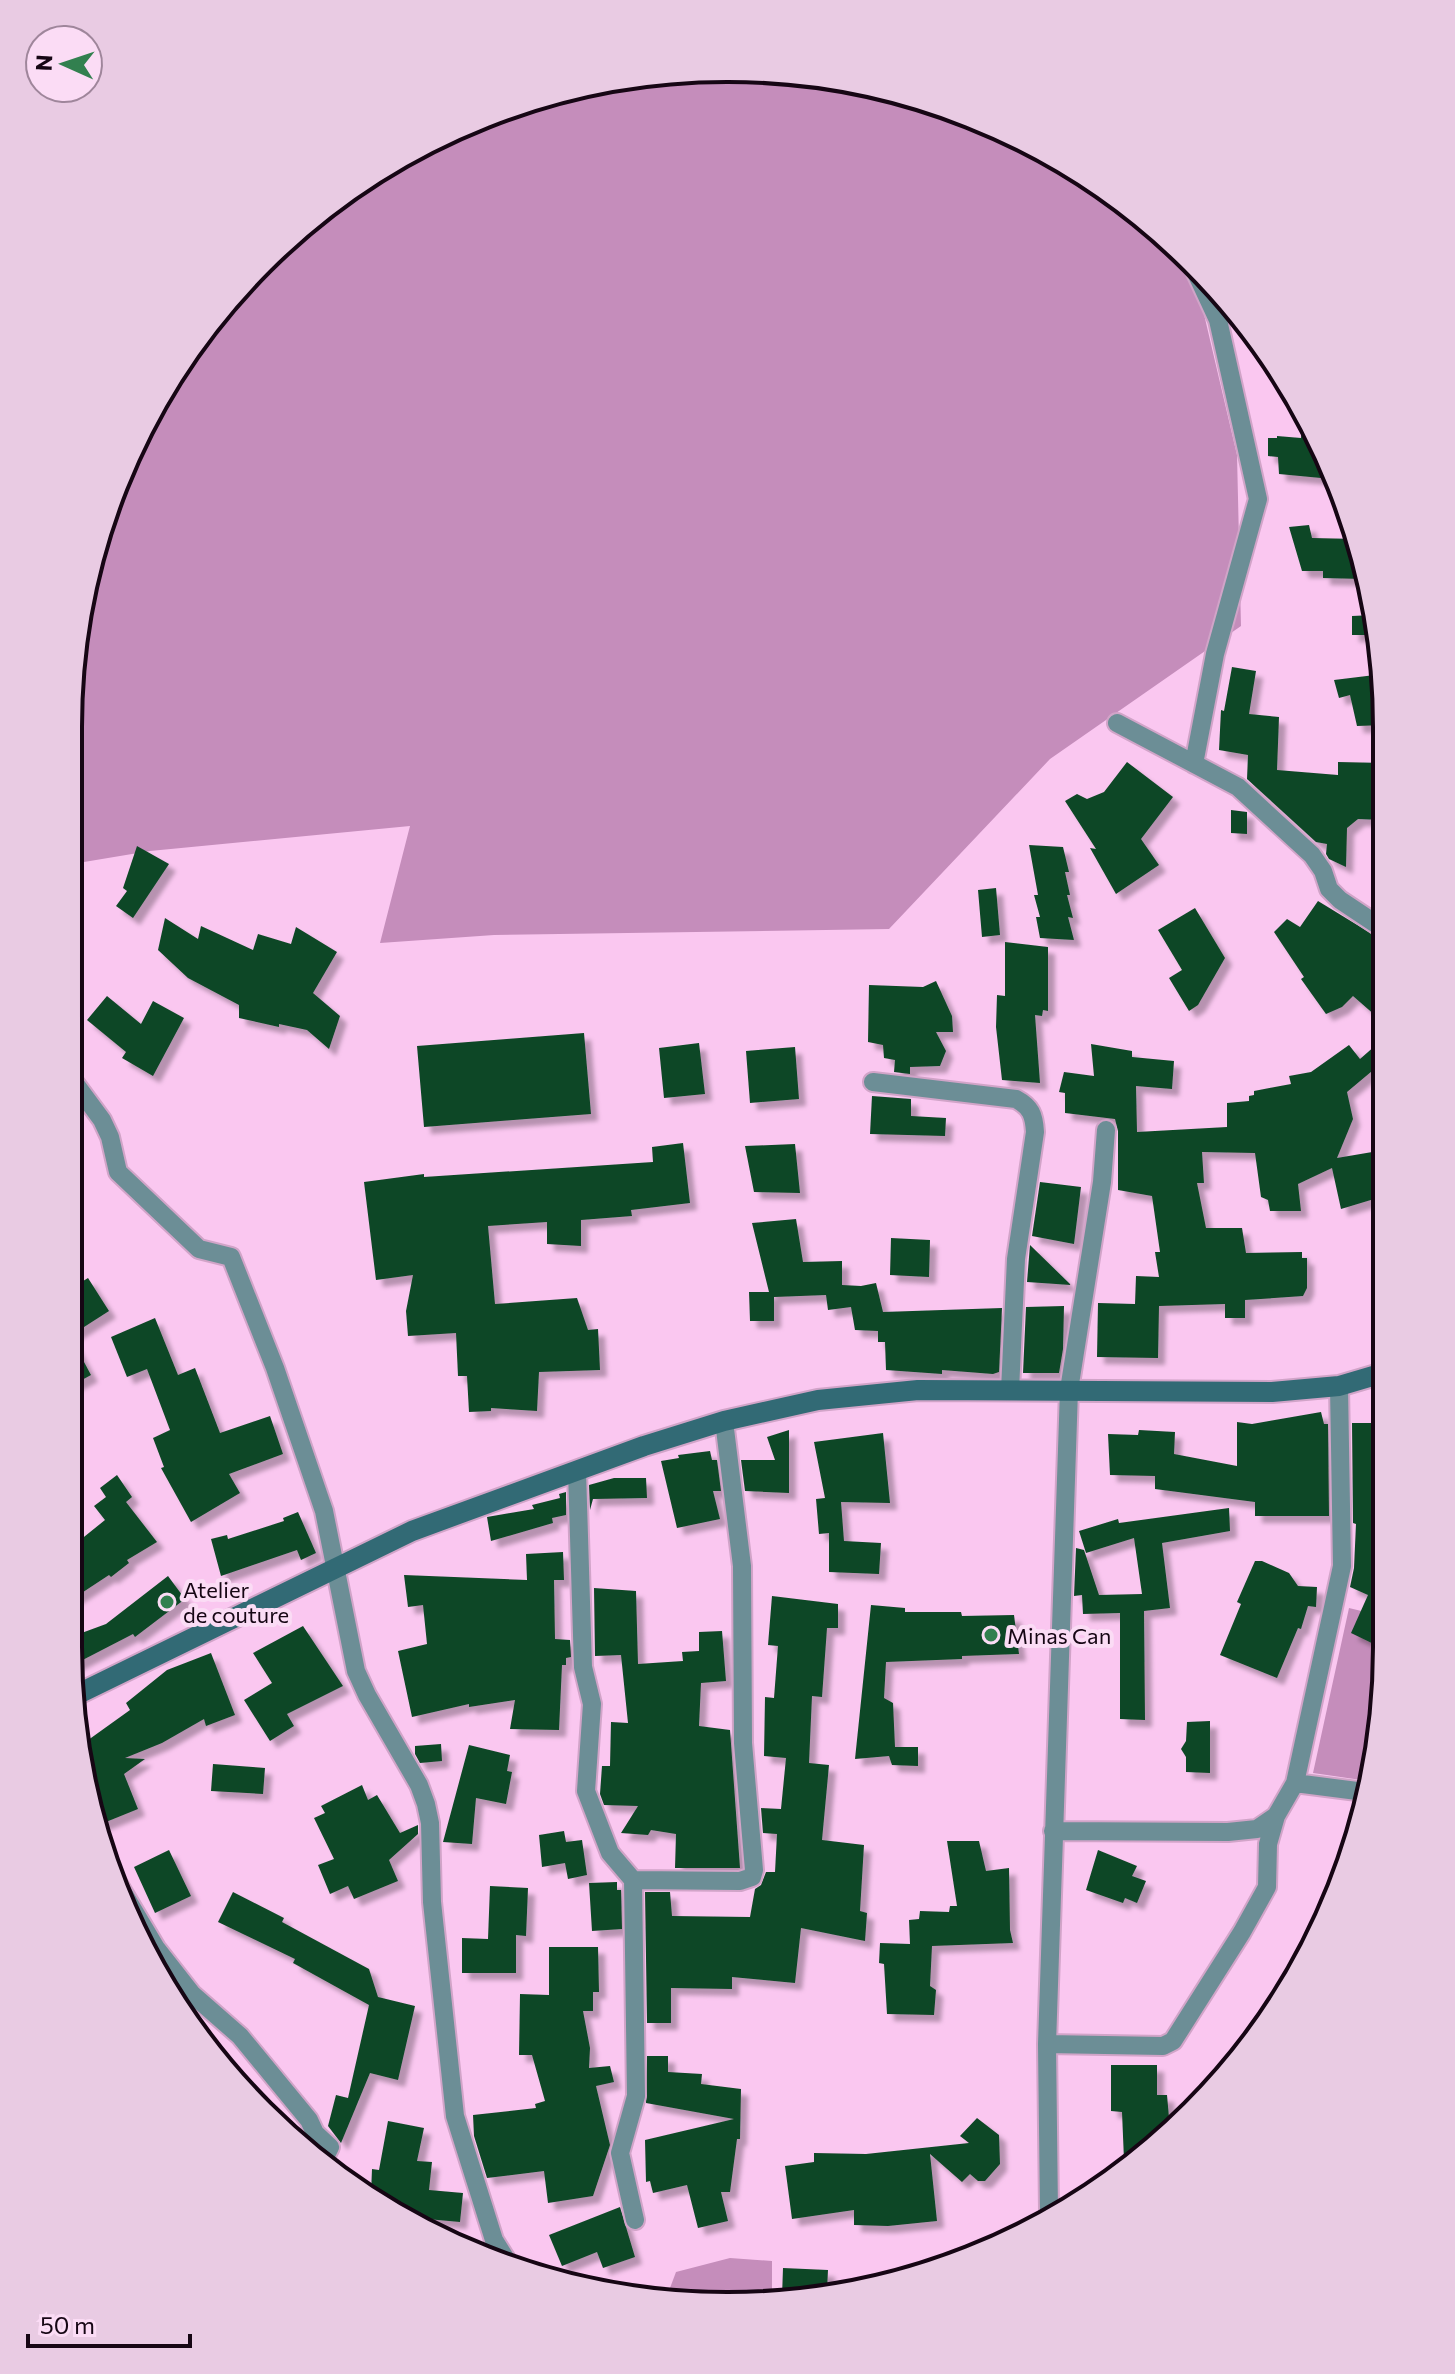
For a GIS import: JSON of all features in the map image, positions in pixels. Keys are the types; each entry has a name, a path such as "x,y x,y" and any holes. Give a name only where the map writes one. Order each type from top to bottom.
{"main road":[{"path":"83,1691 412,1531 644,1446 724,1421 818,1400 918,1390 1219,1394 1339,1386 1373,1376"}],"street":[{"path":"1194,764 1215,654 1258,499 1218,320 1206,295"},
{"path":"1117,723 1238,787 1312,855 1323,871 1329,889 1373,922"},
{"path":"873,1082 1016,1099 1026,1105 1033,1115 1035,1132 1016,1259 1010,1391"},
{"path":"82,1093 110,1137 118,1172 199,1249 231,1257 275,1368 324,1511 356,1671 419,1785 426,1804 430,1823 432,1902 455,2116 494,2240 501,2251"},
{"path":"1049,2207 1047,2044 1069,1390 1102,1182 1106,1130"},
{"path":"1047,2044 1163,2046 1173,2041 1267,1887 1268,1844 1276,1816 1295,1783 1342,1566 1339,1386"},
{"path":"633,1880 740,1881 752,1877 754,1870 743,1743 742,1566 724,1421"},
{"path":"577,1471 583,1667 592,1704 586,1791 610,1853 633,1880 636,2096 620,2153 635,2220"},
{"path":"1295,1783 1356,1791"},
{"path":"1053,1831 1228,1832 1257,1829 1276,1816"},
{"path":"160,1953 192,1994 240,2036 309,2120 315,2133 330,2147 327,2153"}],"shaded area":[{"path":"728,82 770,83 853,94 935,116 975,131 1050,168 1120,215 1197,285 1237,455 1241,626 1050,759 889,929 494,935 380,943 410,826 150,851 82,862 83,685 94,602 116,520 131,480 168,405 215,335 242,302 302,242 335,215 405,168 480,131 520,116 602,94 685,83"},
{"path":"1349,1608 1373,1614 1372,1689 1359,1780 1313,1773"},
{"path":"730,2258 772,2261 772,2291 670,2289 676,2272"}],"building":[{"path":"1301,433 1321,478 1279,474 1278,457 1268,456 1268,438 1301,438"},
{"path":"1309,525 1312,538 1345,539 1355,579 1323,578 1323,571 1302,571 1289,527"},
{"path":"1352,616 1363,616 1366,635 1352,635"},
{"path":"1232,667 1256,671 1249,714 1279,717 1277,770 1338,775 1338,762 1373,763 1373,820 1358,819 1347,828 1346,867 1329,859 1327,844 1316,842 1247,779 1248,755 1219,750 1221,710 1224,711"},
{"path":"1371,675 1373,725 1357,726 1350,695 1339,698 1334,680"},
{"path":"1127,762 1173,797 1141,839 1159,865 1116,894 1090,848 1096,849 1065,801 1077,794 1087,799 1104,792"},
{"path":"1231,810 1247,812 1247,834 1231,833"},
{"path":"1029,845 1063,847 1069,872 1065,872 1070,895 1067,895 1073,918 1068,917 1074,940 1040,938 1036,917 1040,917 1034,895 1038,895"},
{"path":"137,846 169,864 133,918 116,906 127,891 123,888"},
{"path":"996,888 1000,935 982,937 978,890"},
{"path":"1318,901 1373,935 1373,1013 1353,996 1342,1007 1326,1014 1274,932 1287,919 1300,927"},
{"path":"1195,908 1225,958 1198,1005 1189,1011 1169,978 1182,970 1158,930"},
{"path":"165,918 198,939 201,926 253,950 258,934 291,944 296,927 337,952 313,993 340,1016 329,1049 307,1030 239,1018 239,1005 188,978 158,950"},
{"path":"1005,942 1048,947 1048,1011 1043,1010 1042,1016 1035,1015 1040,1083 1002,1080 996,1027 997,995 1005,996"},
{"path":"936,981 952,1016 953,1032 936,1032 946,1051 940,1066 910,1067 910,1074 894,1072 895,1060 884,1058 883,1045 868,1042 869,985 923,987"},
{"path":"107,996 141,1024 153,1001 184,1018 153,1076 122,1058 126,1052 87,1020"},
{"path":"584,1033 591,1114 424,1127 417,1046"},
{"path":"699,1043 705,1094 664,1098 659,1048"},
{"path":"1091,1044 1132,1051 1132,1057 1174,1061 1172,1089 1136,1086 1137,1132 1227,1127 1227,1103 1249,1101 1254,1091 1291,1084 1289,1076 1311,1072 1349,1045 1360,1059 1373,1048 1373,1070 1347,1092 1353,1119 1337,1158 1373,1152 1373,1199 1341,1209 1332,1168 1298,1184 1301,1211 1270,1211 1268,1200 1261,1197 1255,1153 1202,1152 1204,1183 1197,1183 1206,1228 1242,1228 1246,1253 1302,1252 1302,1258 1307,1258 1307,1288 1303,1296 1245,1300 1245,1318 1225,1318 1225,1304 1159,1306 1158,1358 1097,1357 1098,1303 1135,1304 1136,1276 1159,1277 1155,1252 1160,1252 1152,1196 1118,1190 1118,1131 1115,1119 1065,1113 1065,1093 1059,1092 1064,1072 1094,1076"},
{"path":"795,1047 799,1099 750,1103 746,1051"},
{"path":"872,1096 911,1099 911,1116 946,1118 945,1136 870,1134"},
{"path":"683,1143 690,1203 631,1210 632,1216 581,1220 581,1246 547,1244 547,1222 488,1226 495,1304 577,1298 588,1330 598,1329 600,1370 539,1372 537,1411 491,1408 491,1411 469,1412 467,1376 458,1376 456,1333 408,1336 406,1311 413,1275 376,1280 364,1182 424,1174 424,1177 653,1162 652,1147"},
{"path":"795,1144 800,1193 754,1192 745,1146"},
{"path":"1040,1182 1081,1187 1074,1244 1032,1236"},
{"path":"796,1219 803,1262 842,1261 842,1285 876,1283 883,1312 1002,1308 999,1372 942,1370 942,1374 886,1370 885,1342 878,1342 878,1331 855,1330 851,1307 828,1310 826,1295 774,1297 774,1321 750,1321 749,1292 769,1292 752,1223"},
{"path":"891,1238 930,1240 929,1277 890,1275"},
{"path":"1030,1245 1071,1285 1027,1282"},
{"path":"88,1278 109,1311 82,1328 82,1282"},
{"path":"1064,1306 1059,1373 1023,1373 1026,1307"},
{"path":"155,1318 178,1375 195,1368 220,1433 270,1416 283,1454 229,1474 240,1493 191,1522 161,1468 164,1467 153,1438 170,1430 147,1369 127,1377 111,1337"},
{"path":"82,1358 91,1375 82,1380"},
{"path":"1321,1412 1324,1424 1328,1424 1329,1516 1255,1516 1255,1502 1155,1489 1155,1476 1110,1475 1108,1434 1138,1435 1139,1430 1175,1432 1174,1454 1237,1466 1237,1422 1252,1424"},
{"path":"1352,1423 1373,1423 1373,1644 1351,1633 1368,1595 1350,1587 1354,1568 1356,1524 1353,1523"},
{"path":"789,1430 789,1493 745,1491 741,1460 775,1460 767,1437"},
{"path":"883,1433 890,1503 841,1502 844,1541 881,1543 879,1574 829,1572 829,1533 819,1534 816,1499 825,1498 814,1442"},
{"path":"710,1451 712,1460 717,1460 721,1491 713,1491 720,1519 677,1528 661,1461 679,1458 678,1455"},
{"path":"117,1475 132,1497 126,1502 157,1542 127,1560 129,1563 111,1577 109,1575 82,1593 82,1539 105,1520 94,1506 106,1497 100,1488"},
{"path":"614,1478 646,1478 647,1498 593,1499 590,1510 589,1485"},
{"path":"566,1492 566,1515 552,1518 553,1523 491,1541 487,1517 534,1509 532,1505 560,1498 559,1494"},
{"path":"1229,1508 1230,1531 1162,1543 1170,1608 1144,1611 1145,1720 1120,1719 1120,1613 1083,1614 1082,1595 1074,1596 1076,1548 1084,1550 1099,1595 1142,1594 1134,1538 1086,1553 1079,1531 1118,1519 1119,1523"},
{"path":"298,1512 316,1553 301,1560 297,1550 221,1576 211,1539 227,1535 228,1539 284,1521 283,1518"},
{"path":"563,1552 564,1580 554,1580 555,1639 570,1640 571,1657 566,1658 566,1665 562,1665 559,1730 510,1729 515,1700 469,1707 469,1704 412,1717 398,1651 427,1644 423,1605 408,1607 404,1575 527,1580 526,1554"},
{"path":"1255,1561 1289,1573 1298,1586 1317,1587 1316,1607 1308,1606 1301,1629 1298,1628 1277,1678 1220,1655 1241,1604 1237,1602"},
{"path":"168,1576 185,1599 135,1637 133,1634 82,1660 82,1633 106,1624"},
{"path":"594,1588 636,1591 638,1664 683,1661 682,1652 699,1651 699,1632 722,1631 726,1681 701,1683 699,1726 730,1730 740,1868 675,1868 676,1834 651,1830 648,1835 621,1833 638,1806 604,1805 600,1794 602,1766 610,1766 611,1722 628,1723 621,1655 595,1656"},
{"path":"772,1596 838,1604 838,1628 827,1628 822,1697 812,1696 809,1763 829,1765 822,1840 864,1845 860,1911 867,1913 865,1941 801,1928 795,1983 732,1977 732,1989 671,1988 671,2023 647,2023 645,1892 670,1892 672,1916 750,1917 755,1889 761,1885 766,1872 775,1872 777,1834 763,1833 761,1808 781,1809 786,1758 764,1756 765,1697 774,1698 778,1646 768,1645"},
{"path":"871,1605 905,1608 905,1612 961,1612 962,1616 1014,1615 1019,1654 886,1662 884,1698 893,1703 895,1747 918,1747 918,1766 892,1765 889,1756 855,1759"},
{"path":"303,1626 343,1686 287,1714 294,1726 270,1741 244,1700 272,1683 253,1653"},
{"path":"211,1653 235,1715 206,1726 204,1719 162,1743 125,1758 145,1759 124,1774 138,1809 106,1822 89,1739 130,1710 126,1703 167,1670"},
{"path":"1210,1721 1210,1773 1186,1772 1186,1757 1181,1749 1186,1741 1187,1722"},
{"path":"441,1744 442,1761 420,1763 415,1746"},
{"path":"469,1745 510,1755 507,1771 512,1772 506,1804 476,1798 472,1844 443,1842"},
{"path":"213,1764 265,1768 263,1794 211,1791"},
{"path":"362,1785 368,1800 377,1795 400,1833 418,1825 418,1834 389,1860 398,1881 354,1899 348,1886 330,1894 318,1865 334,1859 314,1818 325,1813 321,1806"},
{"path":"564,1831 566,1842 582,1840 587,1875 568,1879 565,1863 542,1867 539,1835"},
{"path":"947,1841 979,1841 986,1871 1009,1868 1013,1943 932,1946 930,1986 936,1990 934,2015 887,2014 884,1964 879,1963 880,1943 910,1944 909,1920 919,1919 920,1911 949,1912 950,1906 957,1906"},
{"path":"169,1850 191,1896 155,1913 134,1867"},
{"path":"1098,1850 1137,1866 1132,1876 1146,1881 1137,1903 1125,1898 1123,1903 1086,1890"},
{"path":"617,1882 617,1890 621,1890 622,1929 592,1931 589,1883"},
{"path":"490,1886 528,1888 526,1936 516,1935 516,1973 462,1973 462,1938 488,1939"},
{"path":"233,1892 284,1918 282,1922 369,1969 378,1997 415,2006 398,2080 370,2073 341,2143 328,2126 336,2095 348,2098 369,2005 293,1963 295,1959 218,1922"},
{"path":"549,1947 598,1947 599,1992 593,1992 593,2011 583,2011 590,2048 589,2068 610,2066 614,2082 596,2086 610,2145 593,2196 548,2203 544,2171 487,2178 474,2136 473,2115 536,2108 535,2104 545,2101 532,2055 519,2055 520,1994 549,1995"},
{"path":"647,2056 668,2056 668,2072 702,2074 701,2084 741,2089 740,2139 737,2139 730,2192 721,2192 728,2221 698,2228 687,2185 653,2193 650,2181 646,2182 645,2140 734,2119 646,2103"},
{"path":"1111,2065 1157,2065 1157,2095 1167,2095 1169,2117 1124,2156 1122,2112 1111,2111"},
{"path":"977,2118 999,2135 1000,2164 985,2181 978,2181 970,2174 962,2182 930,2154 937,2221 888,2226 854,2225 854,2210 792,2219 785,2166 814,2162 814,2153 866,2154 969,2143 960,2136"},
{"path":"388,2121 424,2128 417,2161 432,2162 429,2190 463,2193 460,2222 431,2219 371,2185 372,2169 379,2170"},
{"path":"620,2207 635,2257 603,2268 597,2252 562,2266 549,2235"},
{"path":"783,2268 828,2270 827,2284 782,2290"}],"place":[{"name":"Atelier de couture","path":"167,1602"},
{"name":"Minas Can","path":"991,1635"}]}
